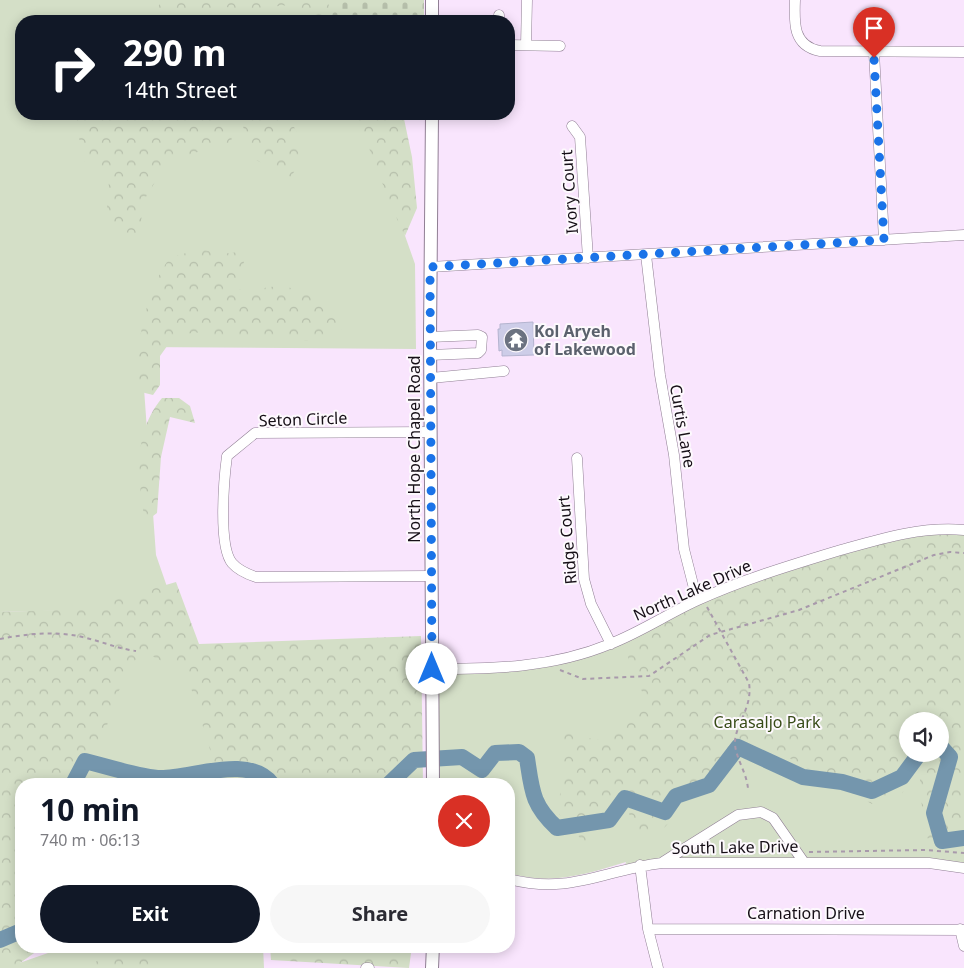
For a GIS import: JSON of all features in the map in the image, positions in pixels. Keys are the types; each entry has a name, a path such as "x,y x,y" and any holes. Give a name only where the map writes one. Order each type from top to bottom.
{"main road":[{"path":"432,0 432,15"},
{"name":"North Hope Chapel Road","path":"432,120 430,378 433,778"},
{"path":"432,968 433,953"}],"street":[{"path":"526,0 526,45"},
{"path":"795,0 795,30 803,44 810,49 874,52 964,52"},
{"path":"515,45 560,46"},
{"path":"874,52 884,240"},
{"name":"Ivory Court","path":"572,126 580,137 588,258"},
{"path":"430,267 964,235"},
{"name":"Curtis Lane","path":"646,255 660,375 674,455 684,549 700,599"},
{"path":"430,337 478,335 482,337 482,350 478,353 430,355"},
{"path":"430,378 504,371"},
{"name":"Seton Circle","path":"431,432 255,433 227,456 224,481 225,546 233,564 244,572 261,577 431,576"},
{"name":"Ridge Court","path":"577,458 584,579 591,604 611,644"},
{"name":"North Lake Drive","path":"432,669 510,668 544,664 611,644 700,599 741,581 882,538 925,530 964,530"},
{"path":"662,863 738,815 761,812 773,818 804,861"},
{"name":"South Lake Drive","path":"515,881 546,886 570,884 640,865 662,863 804,861 929,863 964,868"},
{"path":"640,865 648,929 658,968"},
{"name":"Carnation Drive","path":"648,929 962,929"},
{"path":"962,929 964,946"}],"path":[{"path":"544,664 583,679 640,678 655,673 695,644 720,632 799,610 934,555 950,552 964,553"},
{"path":"700,599 749,683 751,693 735,744 744,768 748,789"},
{"path":"0,639 25,634 58,634 79,636 114,648 136,651"}],"green space":[{"path":"0,0 321,0 327,15 15,15 15,120 364,120 415,264 416,349 141,347 156,555 216,728 230,778 73,778 84,610 0,612"},
{"path":"161,0 331,0 338,15 309,15 290,5 247,9 225,7 203,9 158,8"},
{"path":"327,0 424,0 424,15 332,15"},
{"path":"77,120 223,120 231,129 232,146 210,148 176,159 155,182 141,205 142,235 123,232 106,221 109,181 85,162 77,130"},
{"path":"241,120 277,120 279,124 294,127 302,147 302,152 299,163 291,177 276,172 253,158"},
{"path":"358,120 404,120 412,157 417,208 405,236 391,206"},
{"path":"195,249 221,253 237,252 245,257 238,289 255,290 280,286 294,289 331,307 341,317 343,328 329,336 314,340 251,336 221,341 203,332 175,335 160,356 160,385 153,395 137,391 140,339 154,286 171,256 181,255"},
{"path":"162,398 179,398 190,406 195,423 170,417 161,457 157,513 145,522 139,473 142,442 152,412"},
{"name":"Carasaljo Park","path":"964,530 964,868 793,861 624,869 626,862 568,877 524,877 515,875 515,778 433,778 432,669 540,664"},
{"path":"918,533 964,534 964,840 924,838 919,766 901,795 872,804 751,737 663,829 638,833 625,805 588,847 559,814 563,732 597,740 647,704 621,640 737,582"},
{"path":"176,582 199,644 421,636 423,778 221,778 212,756 187,675 141,650 115,698 92,778 15,778 15,953 34,953 13,968 0,968 0,612 84,609"},
{"path":"48,953 263,953 264,968 5,968"},
{"path":"107,953 149,953 152,968 88,968"},
{"path":"270,953 411,953 409,968 271,960"}],"building":[{"name":"Kol Aryeh of Lakewood","path":"533,322 534,355 502,356 502,350 499,351 498,329 500,329 500,324"}],"waterway":[{"path":"395,778 414,760 462,757 482,770 495,753 519,752 527,758 534,797 542,812 557,828 609,820 625,798 665,812 676,796 709,785 738,747 803,777 842,782 872,791 902,777 913,762"},
{"path":"949,756 949,760"},
{"path":"76,778 85,761 134,774 161,778"},
{"path":"949,762 934,813 942,841 964,838"},
{"path":"161,778 235,769 249,770 265,778"},
{"path":"0,940 15,934"}],"place":[{"name":"Kol Aryeh of Lakewood","path":"516,340"}],"route":[{"path":"432,669 430,267 884,240 874,58"}]}
